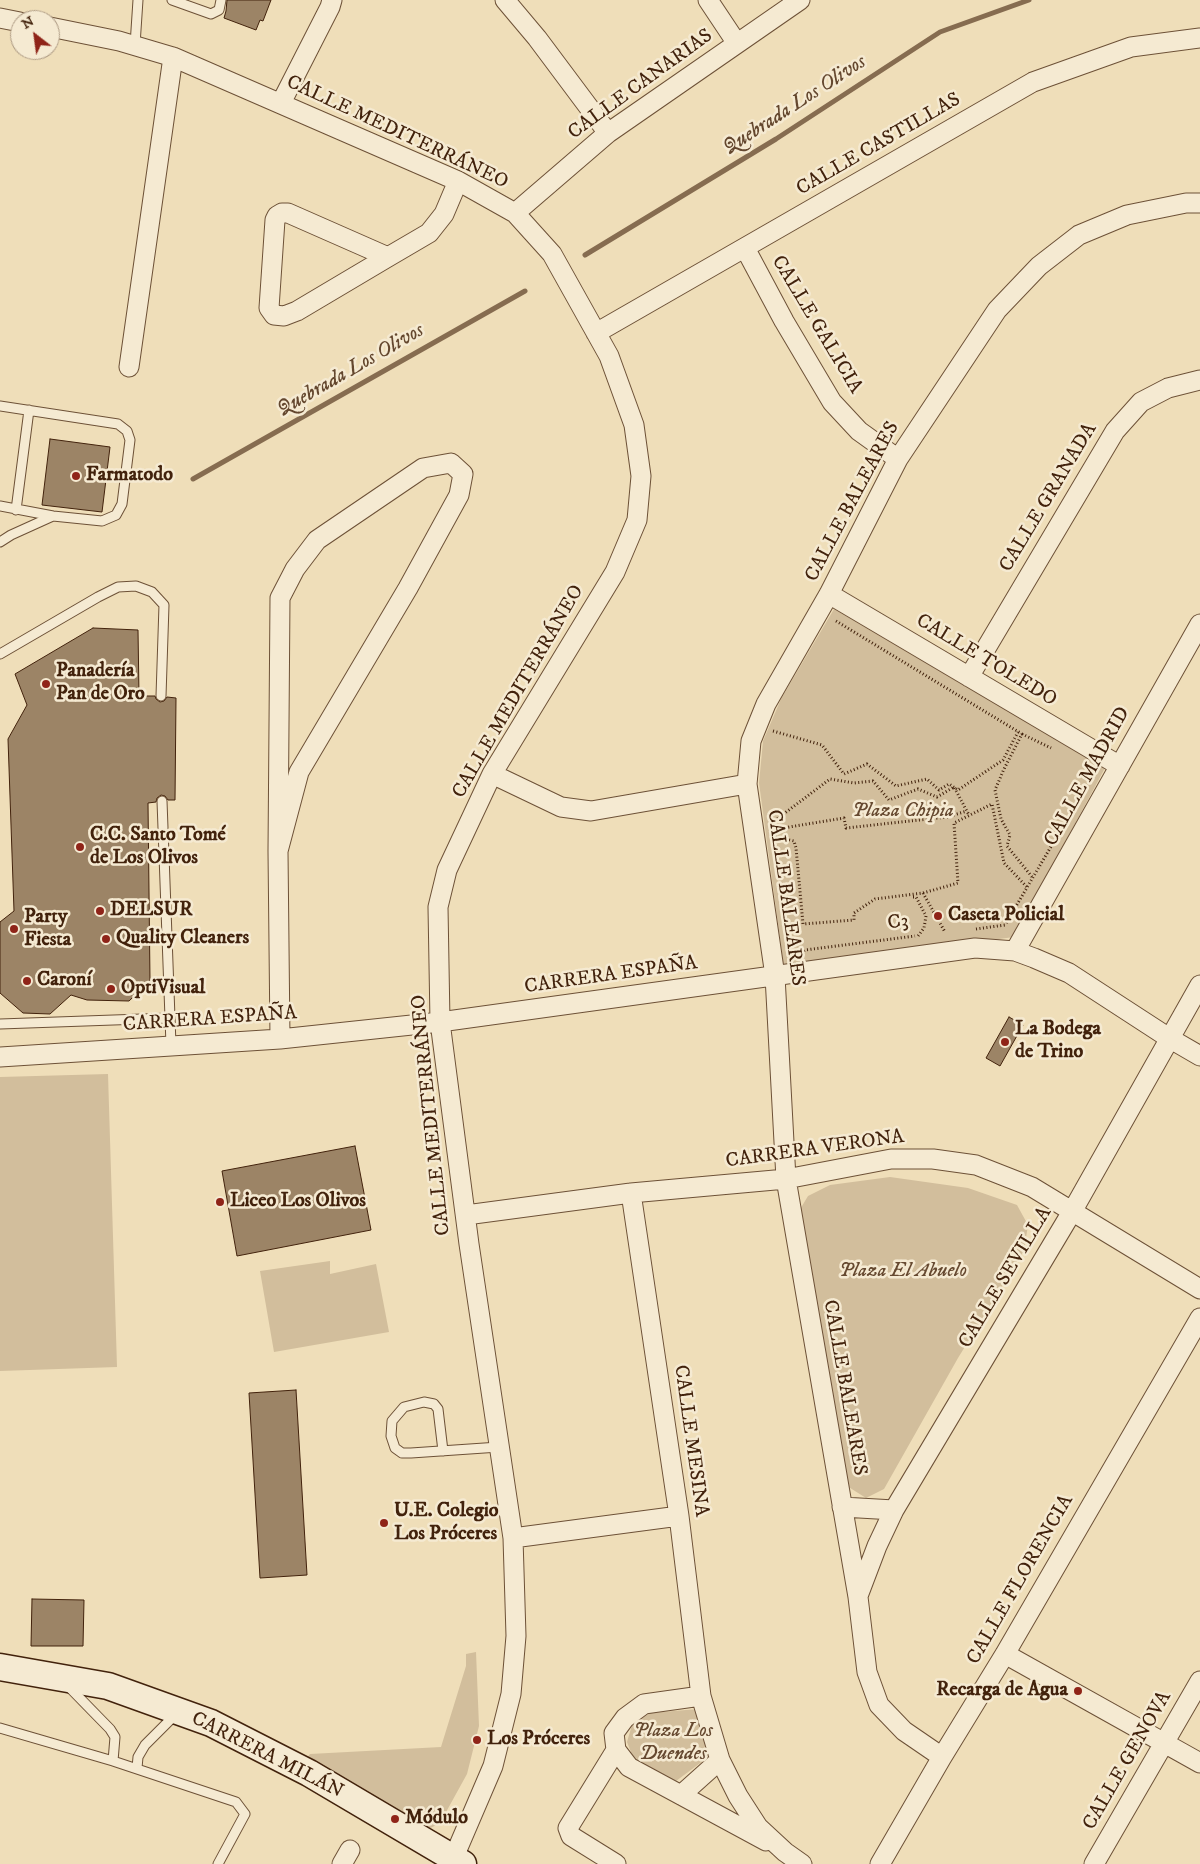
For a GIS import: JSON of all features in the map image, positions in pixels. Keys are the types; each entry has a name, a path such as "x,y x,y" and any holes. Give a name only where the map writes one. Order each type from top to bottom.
{"street":[{"path":"281,103 332,0"},
{"path":"505,0 537,38 608,133"},
{"path":"708,0 736,42"},
{"name":"CALLE CANARIAS","path":"515,213 608,133 736,42 800,0"},
{"name":"CALLE MEDITERRÁNEO","path":"60,29 120,41 173,57 458,181 515,213 552,254 609,356 634,425 641,476 637,520 615,572 492,774 447,870 438,907 440,1022 513,1538 516,1636 511,1694 493,1766 456,1862"},
{"name":"CALLE CASTILLAS","path":"596,333 1033,82 1131,47 1200,38"},
{"path":"129,367 173,57"},
{"path":"388,257 288,213 282,213 275,220 269,308 274,315 284,316 297,312 429,233 444,214 458,181"},
{"name":"CALLE BALEARES","path":"942,1756 904,1731 879,1705 867,1672 858,1597 786,1179 775,976 747,784 752,741 766,704 829,594 898,459 997,310 1039,266 1079,235 1127,215 1186,203 1200,203"},
{"name":"CALLE GALICIA","path":"745,248 784,321 832,402 859,431 898,459"},
{"name":"CALLE GRANADA","path":"969,677 1115,431 1141,402 1168,388 1200,380"},
{"path":"278,851 299,772 408,588 460,494 463,474 451,463 422,468 317,540 295,569 280,598 278,851 280,1039"},
{"name":"CALLE TOLEDO","path":"829,594 1120,766"},
{"name":"CALLE MADRID","path":"1015,951 1200,624"},
{"path":"492,774 561,807 591,811 747,784"},
{"name":"CARRERA ESPAÑA","path":"0,1057 280,1039 440,1022 975,948 1015,951 1069,973 1200,1056"},
{"name":"CALLE SEVILLA","path":"858,1597 877,1546 894,1510 1073,1210 1200,985"},
{"name":"CARRERA VERONA","path":"466,1215 631,1193 786,1179 891,1159 932,1159 976,1165 1032,1187 1073,1210 1200,1289"},
{"name":"CALLE MESINA","path":"631,1193 679,1516 701,1696 720,1760 738,1796 758,1827 785,1852"},
{"name":"CALLE FLORENCIA","path":"880,1864 942,1756 1005,1654 1200,1318"},
{"path":"842,1507 894,1510"},
{"path":"513,1538 679,1516"},
{"path":"1005,1654 1200,1763"},
{"name":"CARRERA MILÁN","path":"0,1667 108,1686 211,1723 309,1773 456,1862"},
{"name":"CALLE GENOVA","path":"1094,1864 1200,1681"},
{"path":"616,1864 571,1836 568,1828 616,1750 614,1733 624,1718 644,1704 701,1696"},
{"name":"CALLE MESINA","path":"616,1750 629,1767 785,1852 802,1864"},
{"path":"681,1795 720,1760"}],"lane":[{"path":"135,45 138,0"},
{"path":"172,0 211,14 218,10 221,0"},
{"path":"0,406 118,424 127,431 130,440 122,504 116,515 102,521 53,516 0,506"},
{"path":"16,510 29,410"},
{"path":"0,542 53,516"},
{"path":"0,654 118,587 136,586 152,592 164,605 161,696"},
{"path":"162,801 171,1046"},
{"path":"0,1024 170,1018"},
{"path":"443,1451 438,1409 434,1404 424,1402 404,1407 392,1421 391,1436 395,1448 402,1453 443,1451 500,1447"},
{"path":"60,1677 110,1729 115,1737 113,1761"},
{"path":"137,1768 138,1757 145,1745 180,1712"},
{"path":"0,1728 137,1768 236,1802 245,1814 218,1864"}],"path":[{"path":"832,619 1020,733 1055,750"},
{"path":"774,723 770,730 822,745 844,774 868,764 896,786 927,779 939,790 949,784 958,790 1003,760 1020,733"},
{"path":"1020,733 995,790 1001,819 1010,835 1007,846 1033,878"},
{"path":"954,787 937,797 918,789 889,800 873,782 854,783 830,779 769,828 844,818 846,828 947,817 966,811"},
{"path":"954,787 969,815"},
{"path":"767,835 794,840 803,924 854,920 854,913 875,900 923,893 958,883 954,823 992,804 1004,863 1027,888"},
{"path":"971,929 1005,925 1062,828"},
{"path":"923,893 946,932"},
{"path":"908,896 916,897 926,916 924,928 918,936"},
{"name":"C3","path":"936,934 954,931"},
{"name":"C3","path":"799,954 806,950 928,935"}],"green space":[{"name":"Plaza Chipia","path":"834,609 1105,768 1014,937 784,968 759,783 763,741 781,699"},
{"path":"108,1074 117,1367 0,1371 0,1077"},
{"name":"Plaza El Abuelo","path":"890,1177 968,1188 1017,1205 1028,1225 1024,1251 958,1358 884,1489 866,1498 847,1486 799,1211 808,1196 830,1185"},
{"path":"330,1261 330,1274 376,1264 389,1332 274,1352 260,1271"},
{"path":"476,1652 479,1726 467,1774 440,1823 423,1832 300,1767 310,1754 441,1747 466,1666 466,1654"},
{"name":"Plaza Los Duendes","path":"698,1709 711,1755 676,1781 634,1760 627,1742 632,1725 650,1713"}],"building":[{"path":"227,0 271,0 263,21 260,20 256,30 224,18"},
{"name":"Farmatodo","path":"50,439 110,447 102,512 42,505"},
{"name":"C.C. Santo Tomé de Los Olivos","path":"93,628 138,630 139,696 155,696 160,702 164,701 167,697 176,698 175,800 168,800 165,796 161,795 157,798 156,802 148,803 150,981 129,1001 87,1000 71,995 50,1014 23,1013 0,993 0,922 14,911 8,739 27,705 15,674"},
{"name":"La Bodega de Trino","path":"1009,1017 1023,1025 1000,1066 986,1058"},
{"path":"355,1146 371,1230 237,1256 222,1171"},
{"path":"296,1390 307,1575 260,1578 249,1393"},
{"path":"32,1599 84,1600 83,1646 31,1646"}],"waterway":[{"name":"Quebrada Los Olivos","path":"585,255 776,139 940,32 1029,0"},
{"name":"Quebrada Los Olivos","path":"193,479 525,291"}],"place":[{"name":"Farmatodo","path":"76,476"},
{"name":"Panadería Pan de Oro","path":"46,684"},
{"name":"C.C. Santo Tomé de Los Olivos","path":"80,847"},
{"name":"DELSUR","path":"100,911"},
{"name":"Caseta Policial","path":"938,916"},
{"name":"Party Fiesta","path":"14,929"},
{"name":"Quality Cleaners","path":"106,939"},
{"name":"Caroní","path":"27,981"},
{"name":"OptiVisual","path":"111,989"},
{"name":"La Bodega de Trino","path":"1005,1042"},
{"name":"Liceo Los Olivos","path":"220,1202"},
{"name":"U.E. Colegio Los Próceres","path":"384,1523"},
{"name":"Recarga de Agua","path":"1078,1691"},
{"name":"Los Próceres","path":"477,1740"},
{"name":"Módulo","path":"395,1819"}]}
